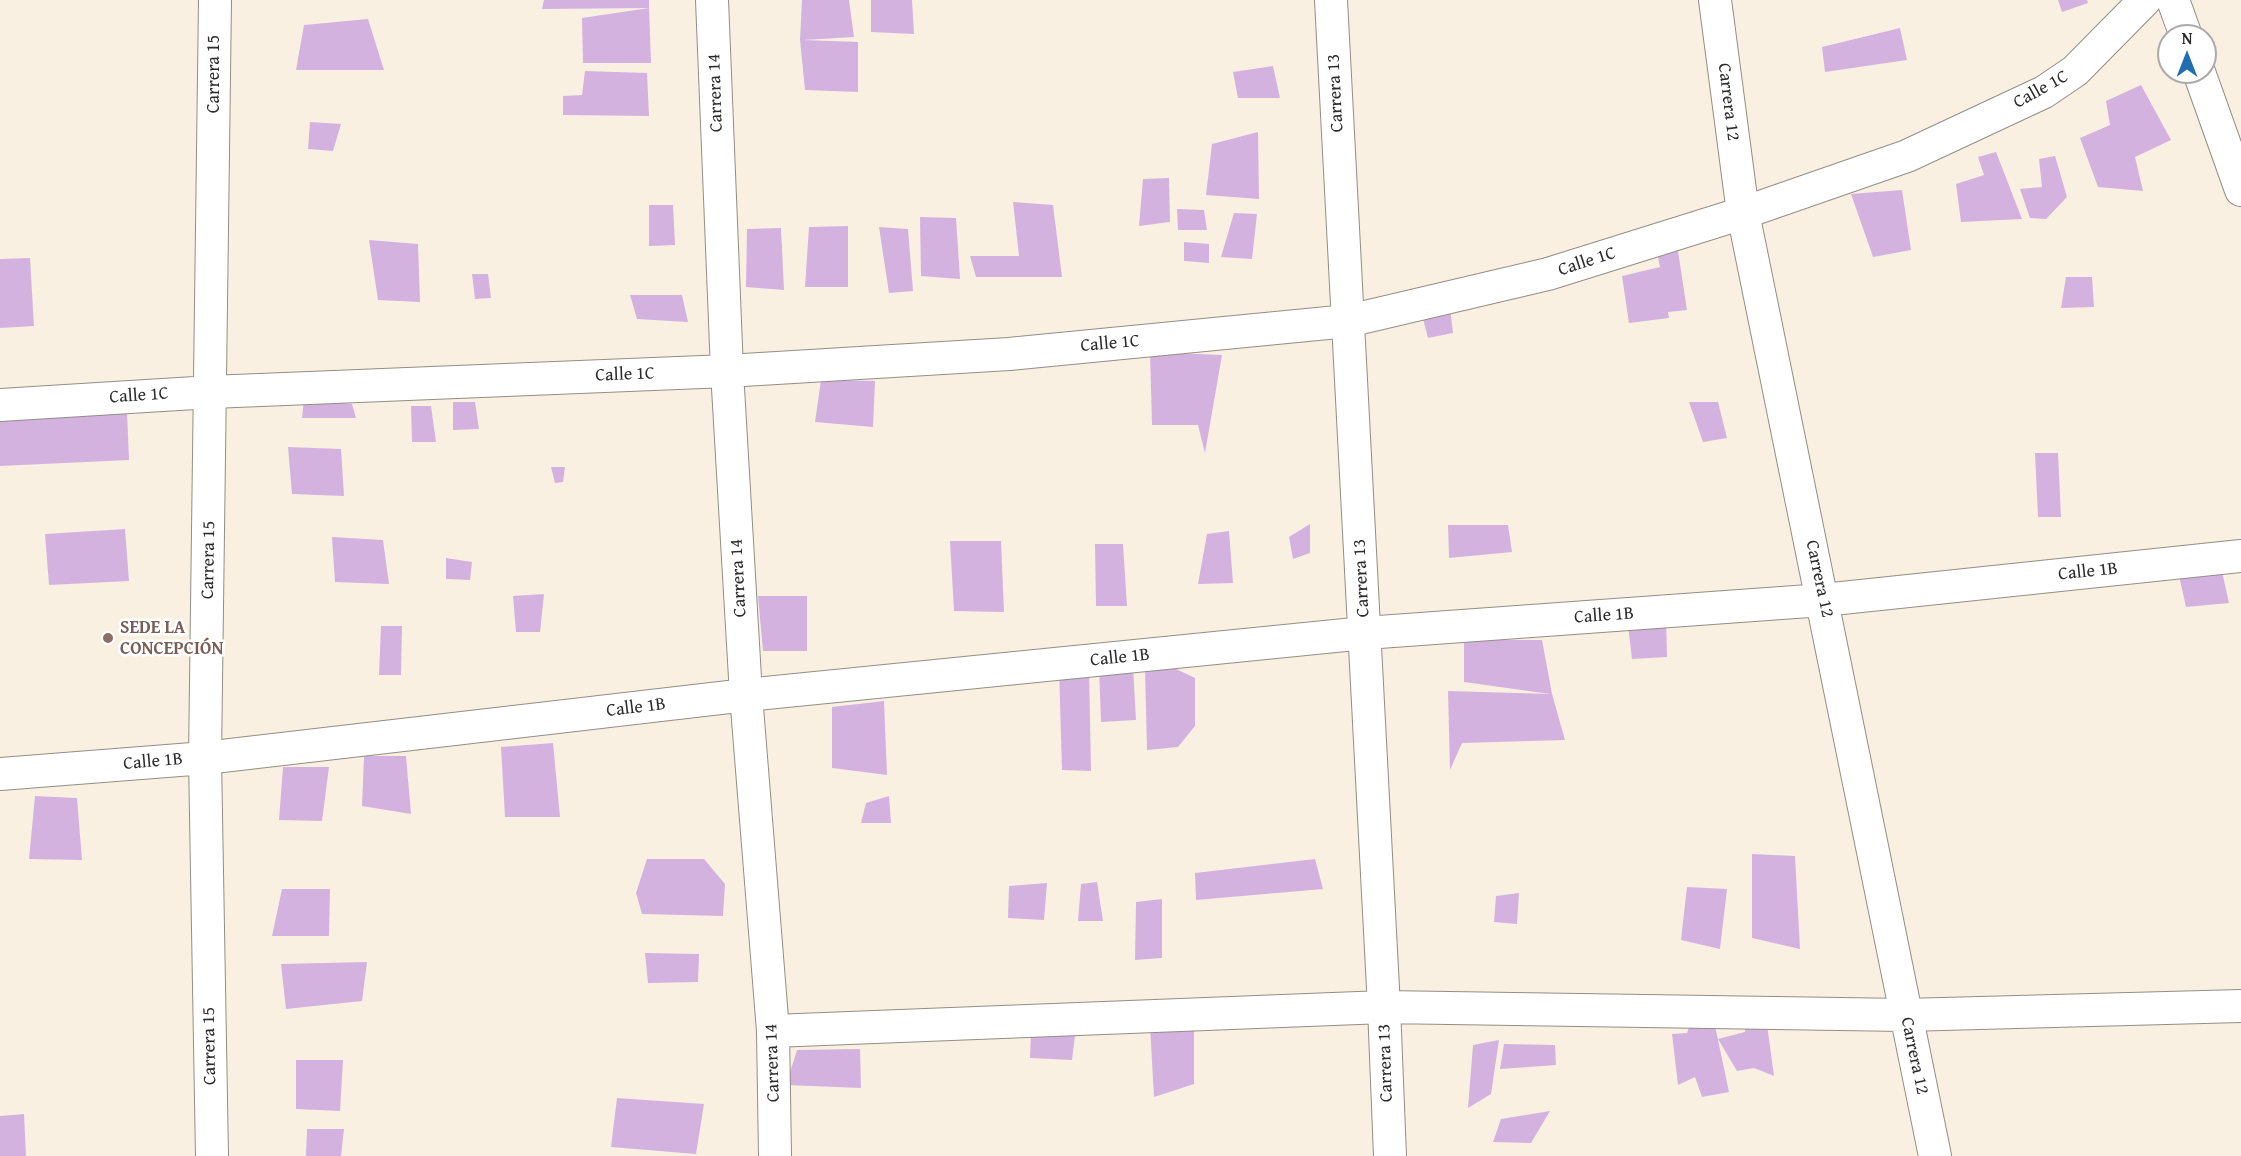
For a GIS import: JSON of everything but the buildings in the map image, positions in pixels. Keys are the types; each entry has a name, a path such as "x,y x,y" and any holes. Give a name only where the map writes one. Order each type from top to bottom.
{"street":[{"name":"Carrera 15","path":"212,1156 205,758 212,392 215,0"},
{"name":"Carrera 14","path":"712,0 727,371 746,695 773,1031 775,1156"},
{"name":"Carrera 13","path":"1331,0 1390,1156"},
{"name":"Carrera 12","path":"1715,0 1743,213 1935,1156"},
{"name":"Calle 1C","path":"0,405 212,392 727,371 1009,354 1348,321 1548,274 1743,213 1907,156 2044,92 2075,71 2145,0"},
{"path":"2173,0 2182,24"},
{"path":"2203,84 2241,189"},
{"name":"Calle 1B","path":"0,774 205,758 746,695 1365,633 1823,600 2241,556"},
{"path":"773,1031 1384,1007 1905,1015 2241,1006"}],"place":[{"name":"SEDE LA CONCEPCIÓN","path":"108,638"}]}
